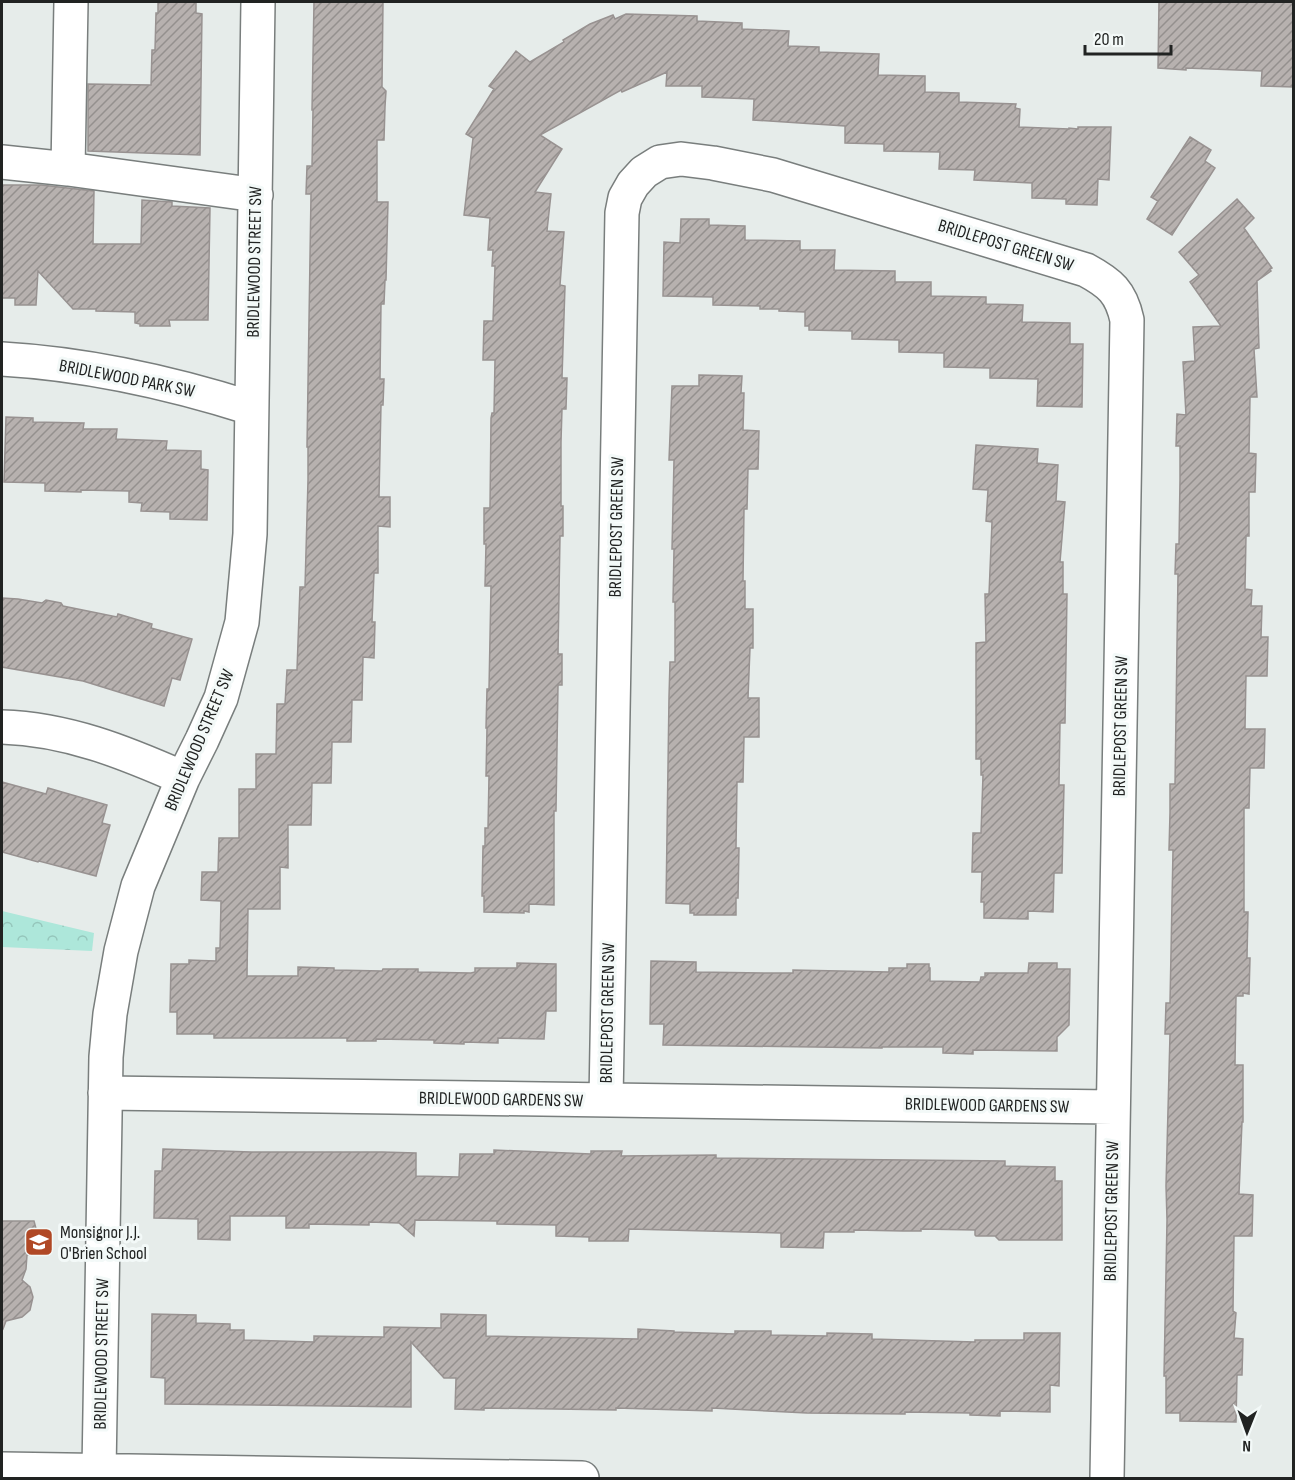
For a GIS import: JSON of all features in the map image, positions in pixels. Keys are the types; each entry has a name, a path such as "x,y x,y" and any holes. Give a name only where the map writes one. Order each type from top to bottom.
{"street":[{"path":"68,169 71,2"},
{"name":"BRIDLEWOOD STREET SW","path":"99,1471 105,1093 110,1014 127,926 138,886 183,778 221,698 242,622 250,534 258,2"},
{"name":"BRIDLEPOST GREEN SW","path":"606,1100 622,213 625,198 633,184 644,172 660,162 681,159 773,175 1086,270 1101,278 1119,295 1127,320 1107,1479"},
{"path":"2,162 256,195"},
{"name":"BRIDLEWOOD PARK SW","path":"2,359 41,362 125,375 198,392 251,408"},
{"path":"2,727 26,728 81,739 127,754 183,778"},
{"name":"BRIDLEWOOD GARDENS SW","path":"105,1093 1113,1107"},
{"path":"2,1469 582,1479"}],"green space":[{"path":"2,911 94,933 92,951 2,947"}],"building":[{"path":"158,2 196,2 196,13 202,14 200,155 88,151 88,84 151,85 152,50 155,50"},
{"path":"314,2 383,2 382,87 386,91 384,140 377,140 377,202 388,202 386,280 384,304 381,304 380,379 384,379 383,405 381,405 379,497 390,497 390,527 378,526 378,573 374,573 372,622 375,622 374,658 363,657 362,700 352,700 351,742 332,742 331,783 312,783 311,825 288,825 288,868 280,867 280,909 248,909 247,976 298,976 298,967 382,971 383,969 418,969 418,972 471,973 475,972 475,968 517,968 517,963 556,964 556,1011 546,1011 544,1039 498,1038 498,1043 464,1042 464,1044 434,1043 434,1040 214,1038 214,1034 177,1034 177,1012 170,1012 171,964 189,964 189,960 216,961 216,948 220,948 221,901 201,900 202,872 218,872 219,838 239,838 239,789 256,789 256,754 276,754 277,704 285,704 287,670 297,670 300,587 305,587 308,480 311,194 306,194 307,166 312,166"},
{"path":"1159,2 1293,2 1293,87 1261,86 1262,71 1158,68"},
{"path":"626,14 697,16 697,21 742,23 742,29 789,31 788,46 819,47 819,52 879,54 878,75 925,76 925,92 959,93 959,102 1016,104 1015,108 1020,109 1019,127 1078,129 1078,127 1111,127 1109,180 1098,179 1097,205 1066,204 1066,199 1032,198 1032,183 974,180 975,170 939,169 940,152 884,151 884,144 845,143 845,126 753,120 754,99 702,97 702,86 666,86 667,72 622,92 621,90 540,135 562,149 535,192 551,194 547,231 564,232 560,285 565,286 562,378 567,378 566,409 562,409 561,442 563,536 560,536 558,654 562,654 562,685 558,685 554,905 529,904 529,912 524,911 524,913 484,912 483,846 485,846 485,828 488,828 489,776 486,776 486,728 491,586 485,586 484,508 490,508 491,418 494,413 495,360 483,360 484,321 493,321 495,266 492,266 493,250 488,250 490,218 464,215 473,138 466,134 494,89 489,86 516,51 530,62 590,24 613,15 615,19"},
{"path":"1190,137 1211,150 1205,161 1215,168 1172,235 1147,219 1158,201 1151,197"},
{"path":"2,185 41,185 94,191 93,244 141,244 142,200 172,202 172,206 210,208 208,320 169,320 170,326 140,326 135,323 135,312 73,309 38,271 36,305 15,305 15,298 2,298"},
{"path":"1237,199 1254,218 1244,228 1272,268 1257,281 1259,348 1254,349 1257,397 1250,397 1249,453 1256,454 1255,492 1249,492 1249,536 1246,536 1245,589 1252,590 1251,606 1262,606 1261,637 1268,637 1267,676 1246,676 1245,729 1265,729 1264,768 1250,768 1249,808 1244,808 1244,912 1248,912 1249,994 1243,993 1243,996 1236,996 1235,1065 1243,1065 1239,1194 1253,1195 1252,1236 1234,1236 1233,1311 1236,1313 1234,1338 1243,1339 1242,1375 1237,1375 1236,1422 1180,1421 1180,1413 1166,1413 1166,1376 1164,1376 1170,1034 1165,1034 1166,1003 1170,1003 1173,850 1169,850 1170,784 1175,784 1178,574 1175,574 1176,544 1179,544 1180,480 1180,446 1176,446 1177,414 1186,415 1183,362 1195,361 1193,327 1221,326 1190,282 1199,275 1179,252"},
{"path":"681,219 709,219 709,225 745,226 745,240 800,241 800,250 835,250 834,270 895,271 895,282 931,282 931,296 986,297 986,304 1023,305 1022,322 1070,323 1070,344 1083,344 1082,407 1037,406 1038,379 990,378 990,368 944,367 944,353 899,352 899,340 852,339 852,331 809,330 809,326 805,326 805,312 760,309 760,306 713,305 713,297 663,296 664,242 680,243"},
{"path":"699,375 742,376 743,430 759,431 758,469 748,469 747,509 744,509 743,581 745,581 745,609 753,609 753,648 750,648 748,698 759,698 759,737 744,737 743,782 737,782 736,848 739,848 736,915 694,915 690,913 690,904 666,903 670,662 675,662 674,549 672,549 674,460 669,460 672,386 699,386"},
{"path":"6,417 33,418 33,422 84,423 83,429 117,429 116,439 167,441 166,450 201,451 201,469 208,470 207,520 170,519 170,512 141,511 142,503 129,502 129,491 45,491 45,483 4,482"},
{"path":"976,445 1038,449 1037,463 1058,465 1056,501 1065,502 1060,562 1063,562 1063,594 1067,594 1065,723 1060,723 1059,785 1064,785 1062,873 1054,873 1053,912 1028,911 1028,919 984,918 984,902 981,902 982,872 972,872 973,833 981,833 983,775 981,775 981,759 976,759 976,643 986,642 985,594 989,594 992,522 986,521 988,490 973,489"},
{"path":"2,598 42,603 46,600 61,603 63,606 117,617 118,614 152,624 151,628 192,639 180,680 172,678 164,706 83,681 2,667"},
{"path":"2,782 46,794 48,788 107,805 102,823 110,825 96,876 2,852"},
{"path":"651,961 696,962 696,972 769,973 793,973 793,970 889,972 889,968 907,968 907,964 929,964 930,981 980,982 981,977 985,977 985,973 1028,973 1029,963 1057,963 1057,969 1070,969 1069,1025 1057,1037 1057,1051 973,1050 973,1054 943,1053 943,1047 663,1045 664,1024 650,1024"},
{"path":"163,1149 416,1153 416,1176 459,1177 460,1154 494,1154 494,1150 591,1154 591,1151 622,1151 621,1156 716,1155 716,1158 1005,1161 1005,1166 1055,1167 1055,1181 1062,1181 1062,1240 999,1240 995,1236 976,1236 975,1230 854,1230 854,1232 824,1232 823,1248 781,1247 781,1233 629,1229 628,1241 589,1241 589,1237 556,1236 556,1225 497,1224 497,1221 415,1220 414,1236 399,1223 309,1224 309,1228 286,1228 286,1216 230,1216 230,1240 198,1239 198,1219 154,1218 155,1171 162,1171"},
{"path":"2,1221 34,1221 42,1251 27,1255 22,1280 30,1287 33,1297 30,1310 22,1317 6,1321 3,1329 2,1328"},
{"path":"152,1314 196,1315 196,1323 230,1324 230,1330 244,1330 244,1340 314,1342 314,1336 384,1337 384,1327 441,1328 441,1314 486,1315 486,1336 638,1339 638,1329 735,1334 735,1331 771,1331 771,1335 872,1334 872,1339 975,1342 975,1340 1024,1340 1024,1333 1060,1333 1059,1386 1050,1385 1050,1412 1000,1411 1000,1416 970,1415 970,1413 807,1413 712,1408 712,1411 616,1408 616,1410 455,1409 456,1378 444,1378 411,1342 411,1407 165,1404 165,1378 151,1377"}],"place":[{"name":"Monsignor J.J. O'Brien School","path":"39,1242"}]}
